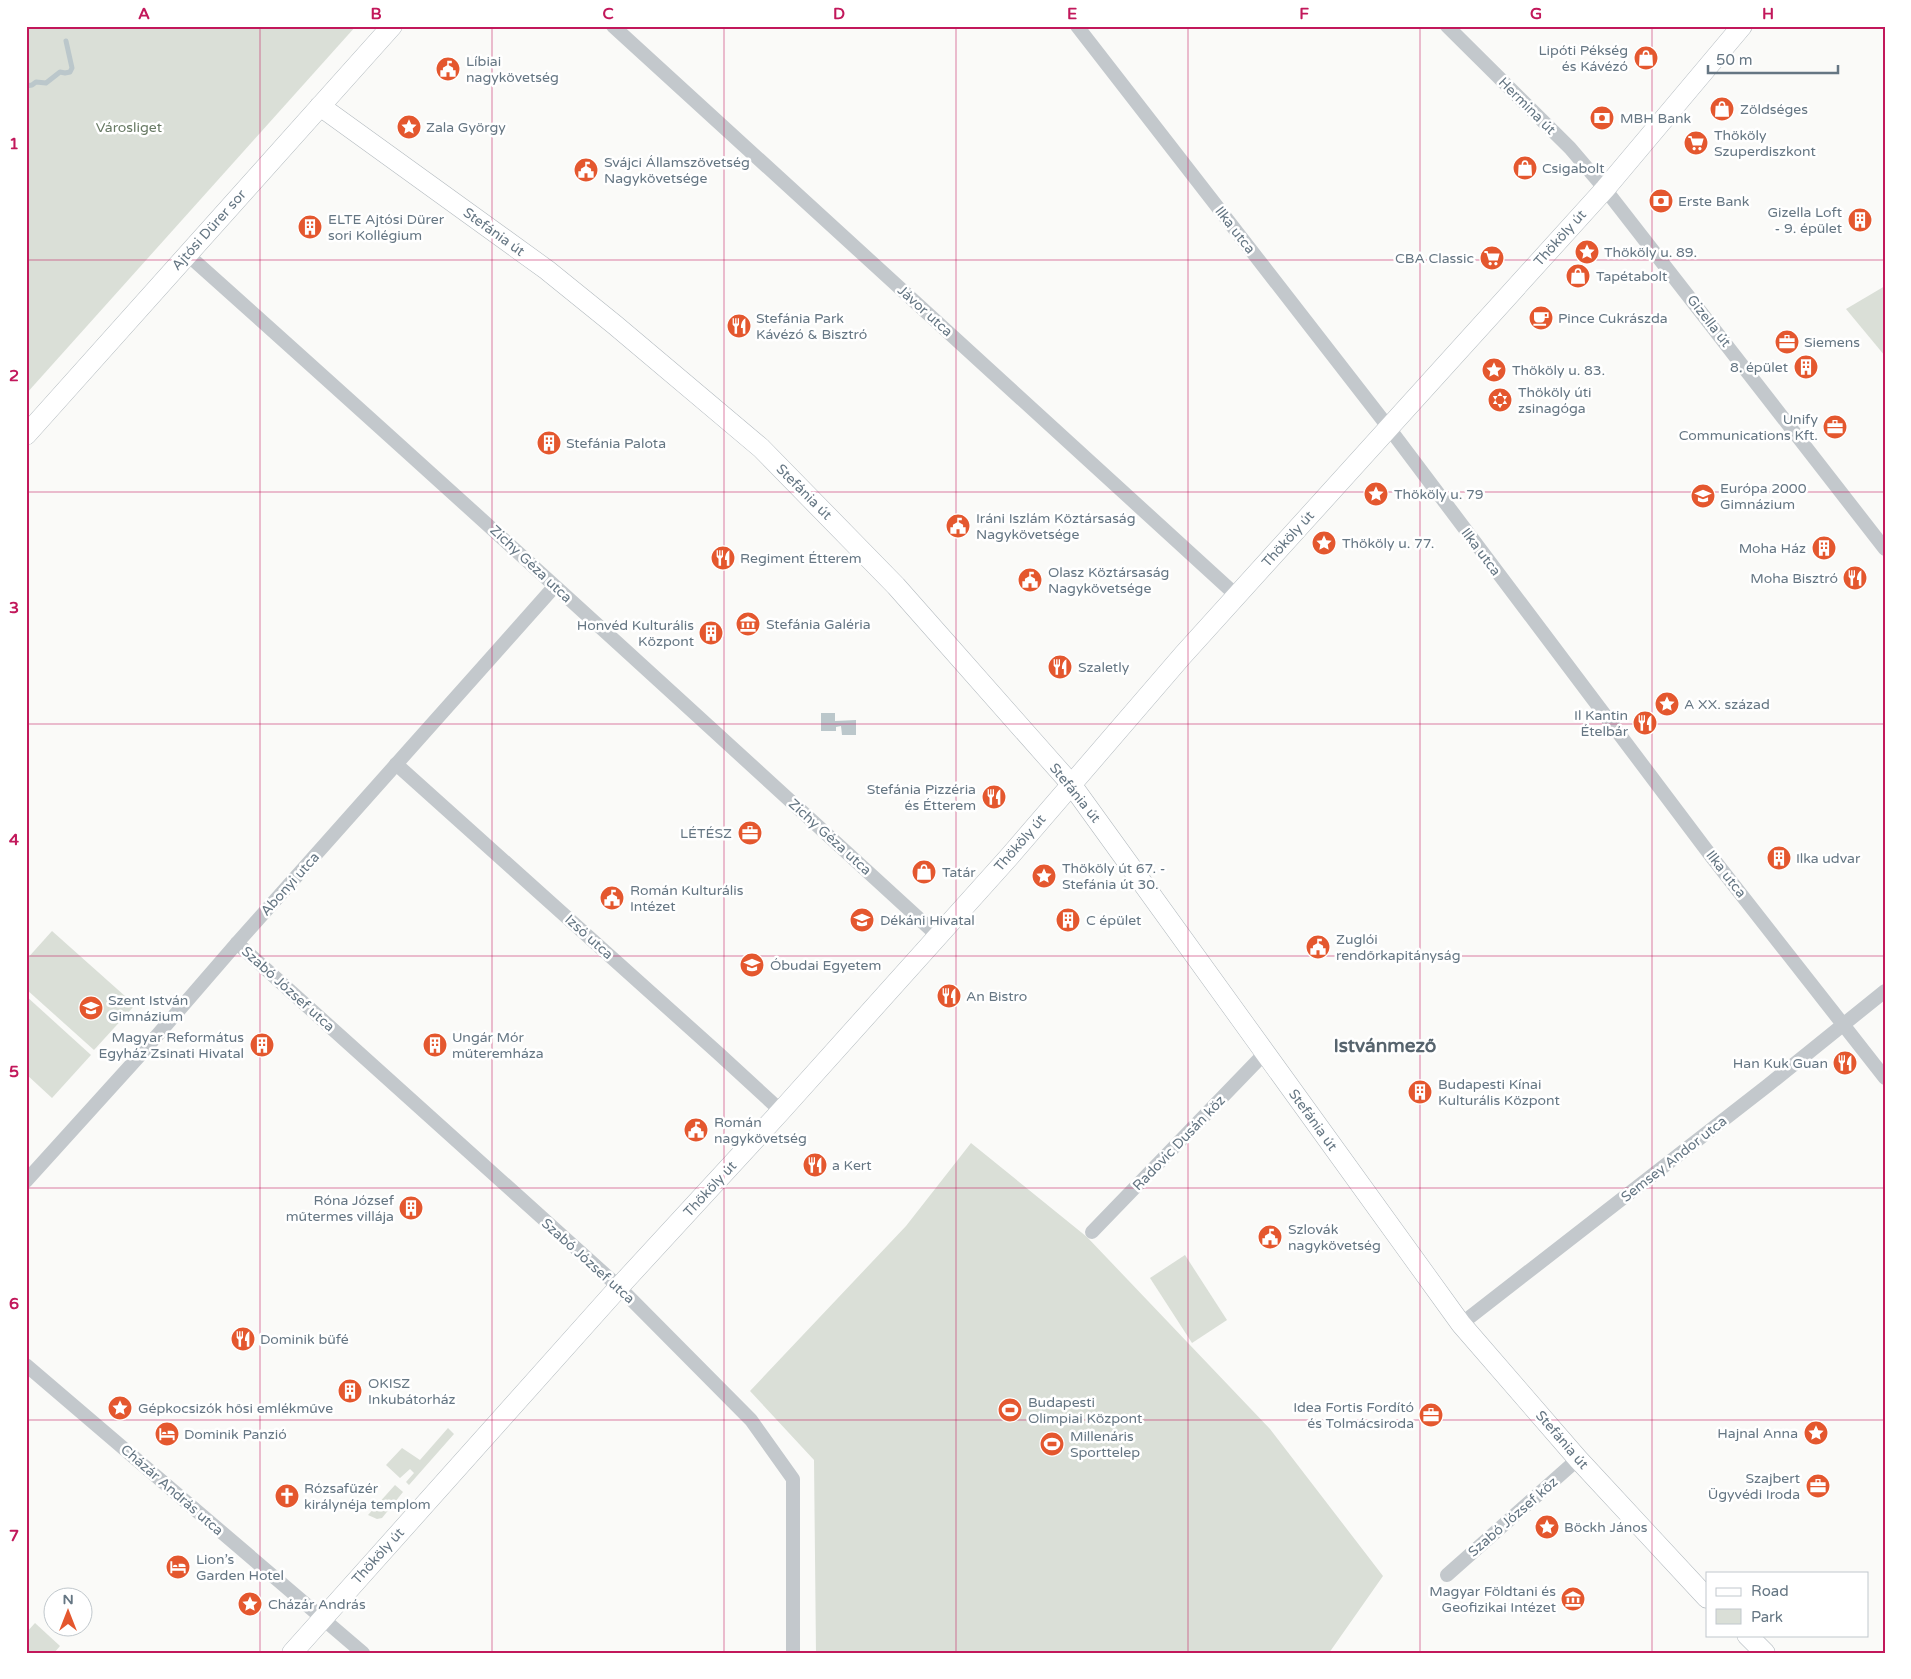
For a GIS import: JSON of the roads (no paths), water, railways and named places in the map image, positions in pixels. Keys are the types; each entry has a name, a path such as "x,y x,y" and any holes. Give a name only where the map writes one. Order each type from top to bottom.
{"street":[{"name":"Ajtósi Dürer sor","path":"26,435 392,26"},
{"name":"Jávor utca","path":"613,26 1237,596"},
{"name":"Ilka utca","path":"1077,26 1389,428 1712,856 1885,1078"},
{"name":"Hermina út","path":"1448,26 1570,148 1605,188"},
{"name":"Thököly út","path":"292,1653 619,1287 781,1112 938,936 1183,655 1605,188 1742,26"},
{"name":"Stefánia út","path":"320,106 548,270 760,448 896,586 1071,784 1264,1054 1461,1324 1578,1459 1706,1597"},
{"name":"Gizella út","path":"1605,188 1885,549"},
{"name":"Zichy Géza utca","path":"188,255 487,523 554,587 938,936"},
{"name":"Abonyi utca","path":"26,1181 142,1054 237,943 554,587"},
{"name":"Izsó utca","path":"396,764 684,1022 781,1112"},
{"name":"Szabó József utca","path":"237,943 619,1287 751,1420 793,1479 793,1653"},
{"name":"Semsey Andor utca","path":"1461,1324 1768,1086 1843,1023 1885,991"},
{"name":"Radovic Dusán köz","path":"1092,1232 1264,1054"},
{"name":"Cházár András utca","path":"26,1365 363,1653"},
{"name":"Szabó József köz","path":"1447,1575 1578,1459"},
{"path":"1748,1636 1765,1653"}],"waterway":[{"path":"26,86 36,82 46,83 60,72 70,72 72,68 66,41"}],"place":[{"name":"Lipóti Pékség és Kávézó","path":"1646,58"},
{"name":"Líbiai nagykövetség","path":"448,69"},
{"name":"Zöldséges","path":"1722,109"},
{"name":"MBH Bank","path":"1602,118"},
{"name":"Zala György","path":"409,127"},
{"name":"Thököly Szuperdiszkont","path":"1696,143"},
{"name":"Csigabolt","path":"1525,168"},
{"name":"Svájci Államszövetség Nagykövetsége","path":"586,170"},
{"name":"Erste Bank","path":"1661,201"},
{"name":"Gizella Loft - 9. épület","path":"1860,220"},
{"name":"ELTE Ajtósi Dürer sori Kollégium","path":"310,227"},
{"name":"Thököly u. 89.","path":"1587,252"},
{"name":"CBA Classic","path":"1492,258"},
{"name":"Tapétabolt","path":"1578,276"},
{"name":"Pince Cukrászda","path":"1541,318"},
{"name":"Stefánia Park Kávézó & Bisztró","path":"739,326"},
{"name":"Siemens","path":"1787,342"},
{"name":"8. épület","path":"1806,367"},
{"name":"Thököly u. 83.","path":"1494,370"},
{"name":"Thököly úti zsinagóga","path":"1500,400"},
{"name":"Unify Communications Kft.","path":"1835,427"},
{"name":"Stefánia Palota","path":"549,443"},
{"name":"Thököly u. 79","path":"1376,494"},
{"name":"Európa 2000 Gimnázium","path":"1703,496"},
{"name":"Iráni Iszlám Köztársaság Nagykövetsége","path":"958,526"},
{"name":"Thököly u. 77.","path":"1324,543"},
{"name":"Moha Ház","path":"1824,548"},
{"name":"Regiment Étterem","path":"723,558"},
{"name":"Moha Bisztró","path":"1855,578"},
{"name":"Olasz Köztársaság Nagykövetsége","path":"1030,580"},
{"name":"Stefánia Galéria","path":"748,624"},
{"name":"Honvéd Kulturális Központ","path":"711,633"},
{"name":"Szaletly","path":"1060,667"},
{"name":"A XX. század","path":"1667,704"},
{"name":"Il Kantin Ételbár","path":"1645,723"},
{"name":"Stefánia Pizzéria és Étterem","path":"994,797"},
{"name":"LÉTÉSZ","path":"750,833"},
{"name":"Ilka udvar","path":"1779,858"},
{"name":"Tatár","path":"924,872"},
{"name":"Thököly út 67. - Stefánia út 30.","path":"1044,876"},
{"name":"Román Kulturális Intézet","path":"612,898"},
{"name":"Dékáni Hivatal","path":"862,920"},
{"name":"C épület","path":"1068,920"},
{"name":"Zuglói rendőrkapitányság","path":"1318,947"},
{"name":"Óbudai Egyetem","path":"752,965"},
{"name":"An Bistro","path":"949,996"},
{"name":"Szent István Gimnázium","path":"91,1008"},
{"name":"Magyar Református Egyház Zsinati Hivatal","path":"262,1045"},
{"name":"Ungár Mór műteremháza","path":"435,1045"},
{"name":"Han Kuk Guan","path":"1845,1063"},
{"name":"Budapesti Kínai Kulturális Központ","path":"1420,1092"},
{"name":"Román nagykövetség","path":"696,1130"},
{"name":"a Kert","path":"815,1165"},
{"name":"Róna József műtermes villája","path":"411,1208"},
{"name":"Szlovák nagykövetség","path":"1270,1237"},
{"name":"Dominik büfé","path":"243,1339"},
{"name":"OKISZ Inkubátorház","path":"350,1391"},
{"name":"Gépkocsizók hősi emlékműve","path":"120,1408"},
{"name":"Budapesti Olimpiai Központ","path":"1010,1410"},
{"name":"Idea Fortis Fordító és Tolmácsiroda","path":"1431,1415"},
{"name":"Hajnal Anna","path":"1816,1433"},
{"name":"Dominik Panzió","path":"167,1434"},
{"name":"Millenáris Sporttelep","path":"1052,1444"},
{"name":"Szajbert Ügyvédi Iroda","path":"1818,1486"},
{"name":"Rózsafüzér királynéja templom","path":"287,1496"},
{"name":"Böckh János","path":"1547,1527"},
{"name":"Lion’s Garden Hotel","path":"178,1567"},
{"name":"Magyar Földtani és Geofizikai Intézet","path":"1573,1599"},
{"name":"Cházár András","path":"250,1604"}],"district":[{"name":"Istvánmező","path":"1385,1046"}],"park label":[{"name":"Városliget","path":"129,127"}]}
